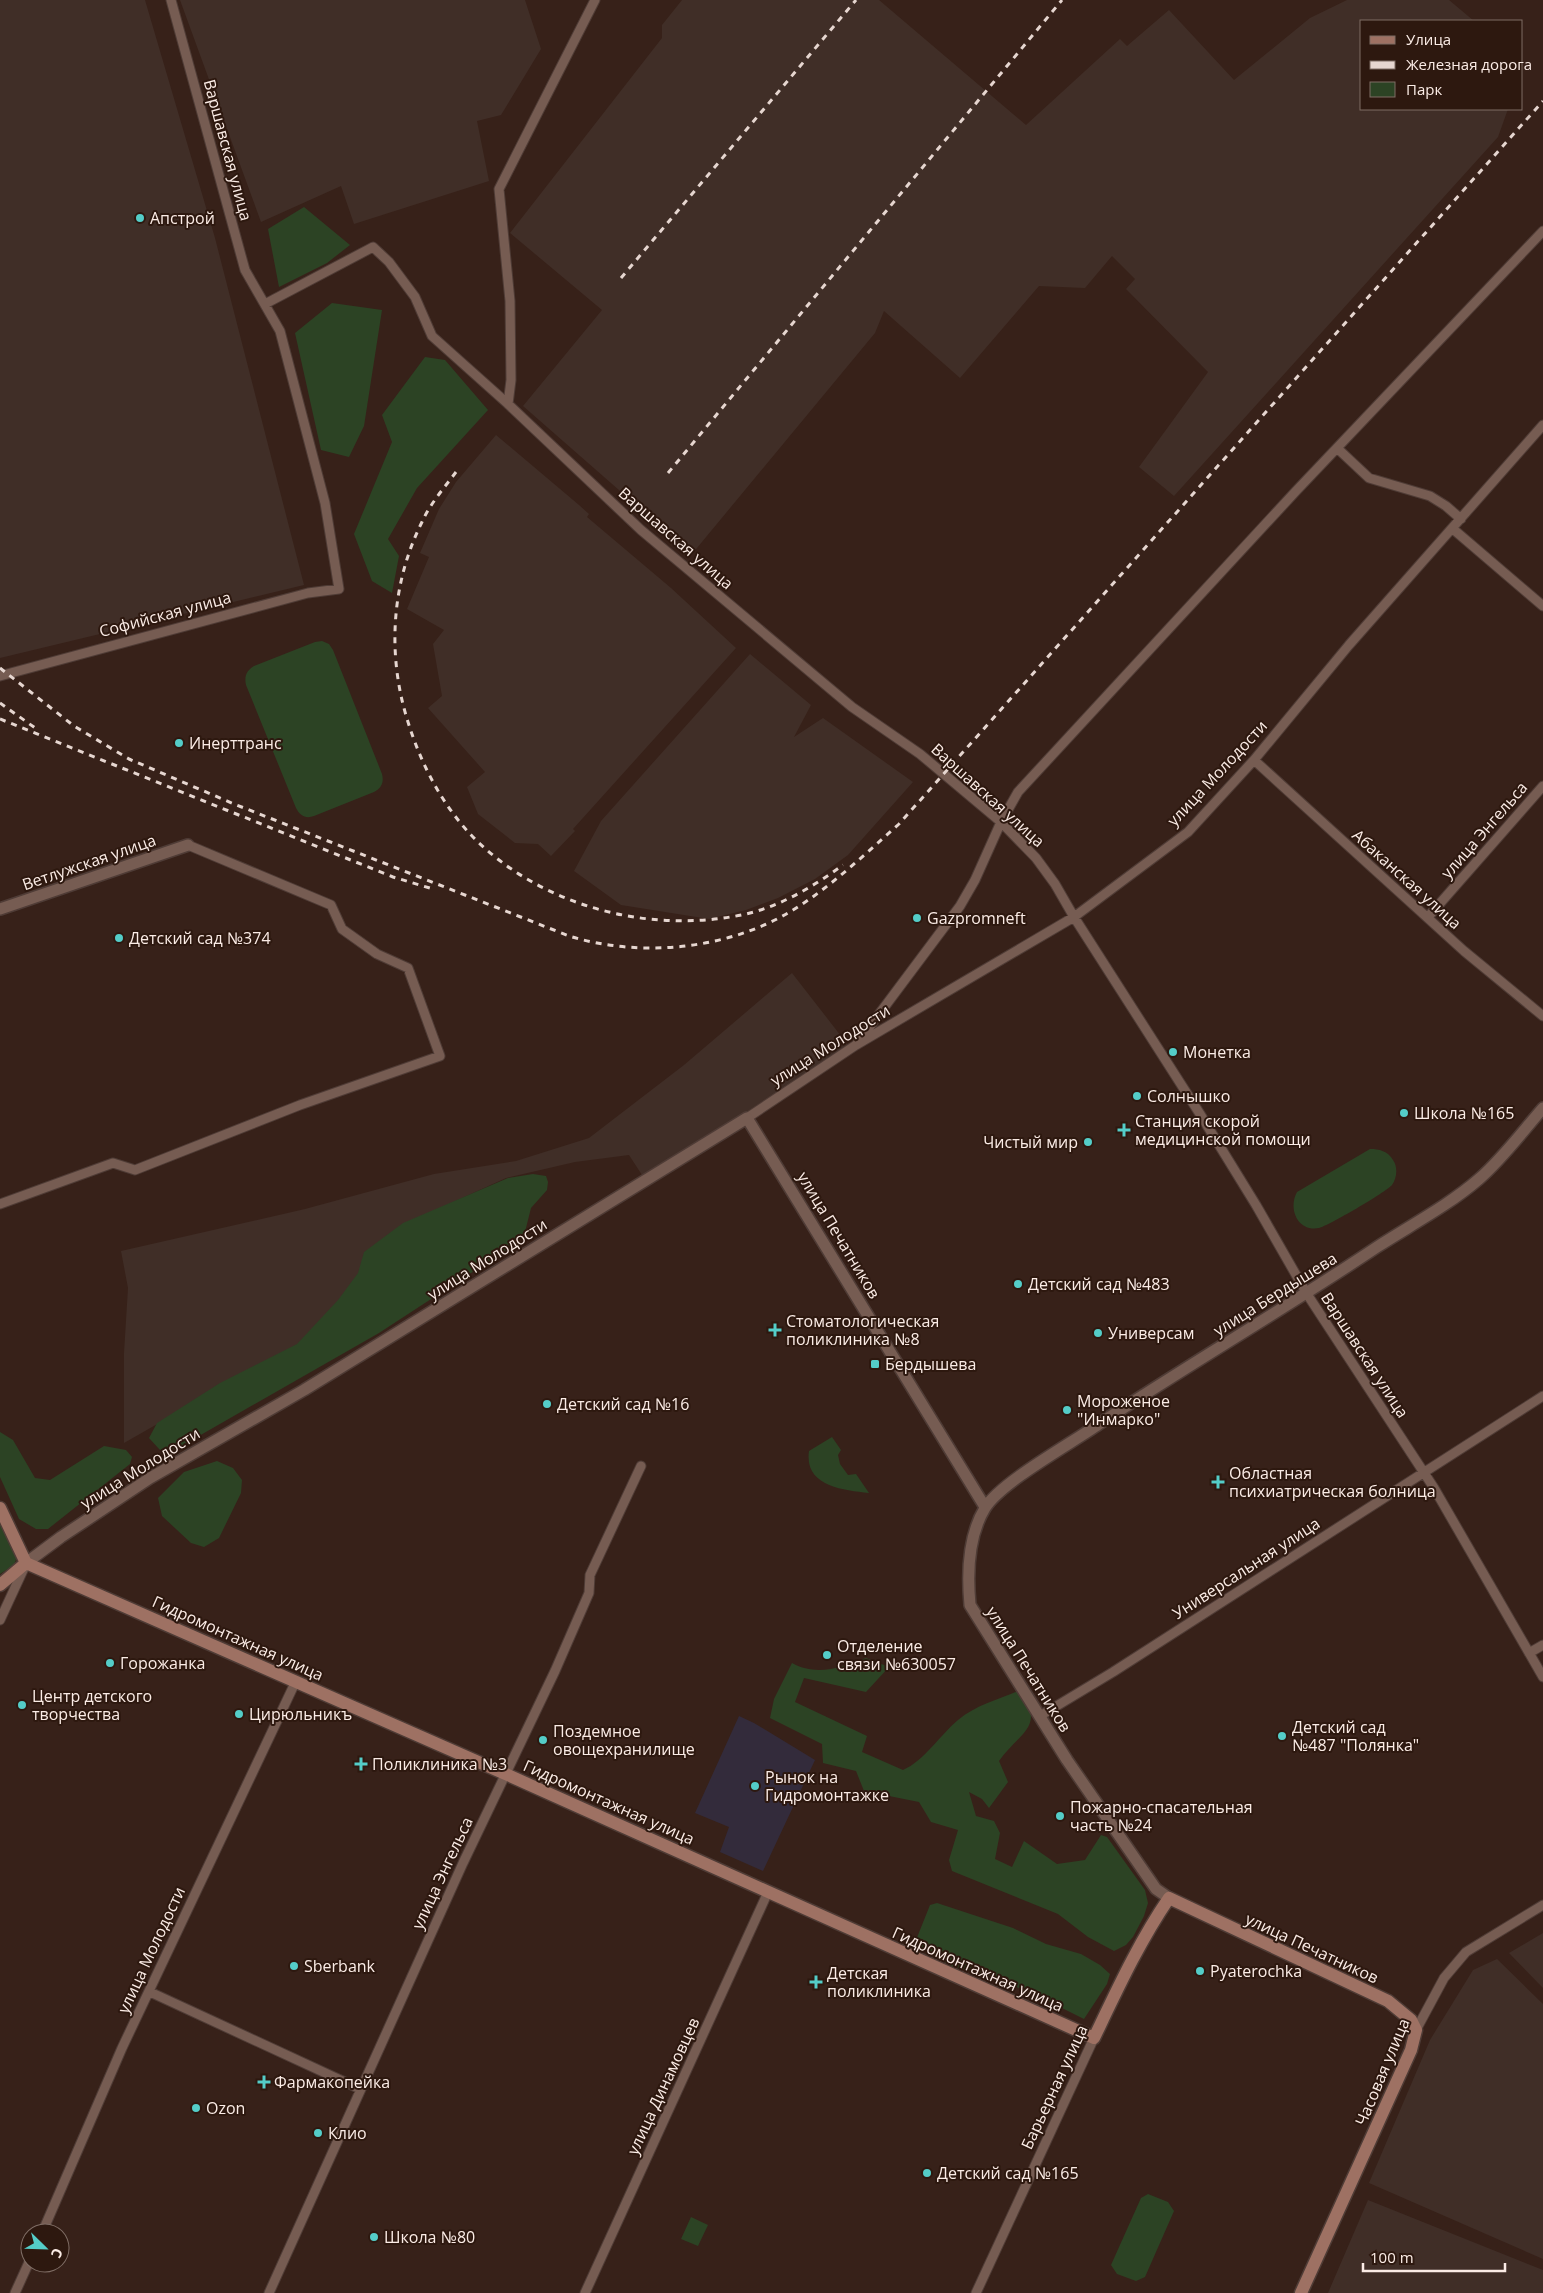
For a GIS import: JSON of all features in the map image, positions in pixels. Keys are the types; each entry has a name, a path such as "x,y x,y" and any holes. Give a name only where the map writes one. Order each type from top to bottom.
{"main road":[{"path":"0,1508 26,1563 0,1585"},
{"name":"Гидромонтажная улица","path":"26,1563 506,1774 1094,2038"},
{"name":"улица Печатников","path":"1169,1898 1388,2001 1407,2016 1416,2030"},
{"name":"Барьерная улица","path":"1094,2038 1151,1925 1169,1898"},
{"name":"Часовая улица","path":"1301,2293 1411,2050 1416,2030"}],"street":[{"name":"Варшавская улица","path":"171,0 245,270 280,331 322,493 339,588"},
{"path":"508,404 511,380 510,301 499,189 595,0"},
{"path":"856,1044 960,906 975,880 1001,822 1018,792 1337,448 1543,231"},
{"name":"Варшавская улица","path":"265,304 373,247 389,262 415,297 432,336 508,404 641,530 852,707 920,754 1001,822 1036,858 1056,884 1074,917 1200,1114 1256,1205 1307,1294 1424,1472 1470,1548 1543,1677"},
{"name":"улица Молодости","path":"26,1563 61,1537 150,1478 304,1390 747,1118 856,1044 1074,917 1188,832 1254,760 1349,645 1543,425"},
{"path":"1337,448 1369,478 1430,496 1446,506 1461,519"},
{"path":"1453,529 1543,606"},
{"name":"Софийская улица","path":"0,676 308,592 339,588"},
{"name":"Абаканская улица","path":"1254,760 1464,951 1543,1016"},
{"name":"улица Энгельса","path":"1428,917 1543,786"},
{"path":"0,1204 113,1163 135,1170 300,1105 440,1056 408,968 377,954 342,929 331,906 188,845"},
{"name":"Ветлужская улица","path":"0,909 188,845"},
{"name":"улица Бердышева","path":"985,1507 1004,1488 1116,1413 1307,1294 1467,1188 1495,1164 1543,1108"},
{"name":"улица Печатников","path":"747,1118 985,1507 975,1531 970,1557 967,1578 970,1604 1067,1760 1156,1888 1169,1898"},
{"name":"Универсальная улица","path":"1040,1716 1113,1672 1543,1396"},
{"name":"улица Энгельса","path":"268,2293 360,2089 580,1615 589,1593 590,1575 641,1466"},
{"path":"0,1620 26,1563"},
{"path":"1529,1653 1543,1645"},
{"name":"улица Молодости","path":"46,2223 122,2048 296,1683"},
{"name":"улица Динамовцев","path":"585,2293 768,1892"},
{"name":"Часовая улица","path":"1416,2030 1444,1978 1466,1952 1543,1905"},
{"path":"150,1992 360,2089"},
{"name":"Барьерная улица","path":"976,2293 1094,2038"},
{"path":"18,2292 25,2273"}],"shaded area":[{"path":"0,0 145,0 215,238 304,585 0,658"},
{"path":"180,0 525,0 541,49 501,115 477,121 489,181 354,224 341,186 261,222"},
{"path":"682,0 879,0 1026,125 1120,39 1127,46 1169,10 1234,80 1310,18 1347,0 1449,0 1473,20 1360,20 1360,110 1508,110 1498,137 1174,496 1139,467 1208,372 1126,289 1135,279 1112,256 1085,288 1039,286 960,378 884,311 875,333 692,554 523,406 602,310 510,233 662,38 662,25"},
{"path":"496,435 579,505 589,514 587,517 671,588 736,648 573,829 575,831 551,856 538,844 515,843 478,814 467,787 485,772 428,708 442,696 433,644 444,630 407,609 429,557 420,553 439,509 456,482"},
{"path":"750,654 811,705 794,737 823,718 913,782 848,855 815,879 778,898 746,910 709,919 621,905 574,871 601,821"},
{"path":"792,973 848,1045 734,1124 642,1175 629,1155 575,1162 506,1178 438,1209 360,1277 303,1341 124,1443 124,1353 128,1288 121,1251 305,1209 434,1174 516,1161 589,1138 684,1065"},
{"name":"Рынок на Гидромонтажке","path":"739,1716 815,1760 763,1871 720,1852 729,1827 695,1813"},
{"path":"1543,1933 1543,1988 1509,1953"},
{"path":"1497,1959 1543,2004 1543,2259 1369,2183 1430,2040 1473,1970"},
{"path":"1368,2200 1543,2270 1543,2293 1328,2293"}],"green space":[{"path":"304,207 350,245 327,263 279,287 268,229"},
{"path":"332,303 382,310 364,426 349,457 321,450 295,333"},
{"path":"425,357 445,360 488,410 417,488 388,539 399,556 392,593 372,581 354,534 392,442 382,415"},
{"path":"322,641 329,644 333,650 383,780 381,787 374,792 314,816 306,817 301,815 296,808 245,679 248,671 254,666"},
{"path":"1370,1149 1383,1151 1389,1154 1393,1160 1396,1172 1392,1185 1369,1201 1324,1226 1311,1228 1300,1223 1294,1211 1294,1198 1297,1192"},
{"path":"533,1174 546,1176 548,1182 547,1190 531,1208 525,1232 517,1243 379,1333 178,1448 160,1450 149,1438 157,1423 220,1383 297,1344 338,1300 358,1273 364,1252 403,1223 508,1178"},
{"path":"0,1432 13,1440 35,1478 50,1480 104,1446 126,1450 132,1457 130,1464 48,1529 36,1529 19,1519 0,1477"},
{"path":"832,1437 841,1450 838,1455 840,1464 848,1475 856,1474 869,1493 837,1488 819,1479 812,1472 809,1463 809,1451"},
{"path":"217,1461 233,1468 242,1480 241,1493 219,1538 204,1547 191,1543 162,1516 158,1498 184,1472"},
{"path":"0,1518 17,1557 14,1565 0,1574"},
{"path":"866,1658 889,1667 866,1692 804,1678 795,1702 867,1736 862,1752 903,1770 918,1760 951,1726 965,1715 979,1707 1018,1691 1027,1703 1031,1713 1030,1721 1027,1729 999,1761 1008,1782 989,1808 982,1799 969,1792 976,1816 994,1821 1000,1833 995,1859 1012,1867 1024,1841 1057,1864 1085,1860 1101,1835 1107,1837 1145,1890 1148,1903 1144,1916 1133,1937 1126,1945 1114,1951 1088,1937 1058,1914 952,1871 949,1860 958,1830 931,1822 919,1802 864,1791 856,1771 823,1763 822,1744 770,1718 774,1699 792,1663 801,1667 820,1670 848,1665"},
{"path":"937,1903 1013,1928 1046,1944 1081,1954 1100,1965 1110,1974 1107,1984 1084,2019 993,1977 952,1966 920,1949 916,1940 930,1905"},
{"path":"1148,2194 1168,2202 1174,2211 1145,2277 1136,2281 1117,2274 1111,2265 1141,2198"},
{"path":"691,2217 708,2225 698,2246 681,2239"}],"railway":[{"path":"621,278 856,0"},
{"path":"668,473 1062,0"},
{"path":"0,668 74,726 129,759 234,804 569,936 596,943 654,948 712,942 741,934 768,924 807,901 848,869 899,824 1543,101"},
{"path":"456,472 429,509 412,546 398,595 395,646 401,697 419,753 442,798 473,837 501,861 531,882 565,898 600,910 636,917 673,921 710,920 746,914 772,906 797,894 843,865"},
{"path":"0,703 38,730"},
{"path":"0,719 393,877 433,889"}],"place":[{"name":"Апстрой","path":"140,218"},
{"name":"Инерттранс","path":"179,743"},
{"name":"Gazpromneft","path":"917,918"},
{"name":"Детский сад №374","path":"119,938"},
{"name":"Монетка","path":"1173,1052"},
{"name":"Солнышко","path":"1137,1096"},
{"name":"Школа №165","path":"1404,1113"},
{"name":"Станция скорой медицинской помощи","path":"1124,1130"},
{"name":"Чистый мир","path":"1088,1142"},
{"name":"Детский сад №483","path":"1018,1284"},
{"name":"Стоматологическая поликлиника №8","path":"775,1330"},
{"name":"Универсам","path":"1098,1333"},
{"name":"Бердышева","path":"875,1364"},
{"name":"Детский сад №16","path":"547,1404"},
{"name":"Мороженое \"Инмарко\"","path":"1067,1410"},
{"name":"Областная психиатрическая болница","path":"1218,1482"},
{"name":"Отделение связи №630057","path":"827,1655"},
{"name":"Горожанка","path":"110,1663"},
{"name":"Центр детского творчества","path":"22,1705"},
{"name":"Цирюльникъ","path":"239,1714"},
{"name":"Детский сад №487 \"Полянка\"","path":"1282,1736"},
{"name":"Поздемное овощехранилище","path":"543,1740"},
{"name":"Поликлиника №3","path":"361,1764"},
{"name":"Рынок на Гидромонтажке","path":"755,1786"},
{"name":"Пожарно-спасательная часть №24","path":"1060,1816"},
{"name":"Sberbank","path":"294,1966"},
{"name":"Pyaterochka","path":"1200,1971"},
{"name":"Детская поликлиника","path":"816,1982"},
{"name":"Фармакопейка","path":"264,2082"},
{"name":"Ozon","path":"196,2108"},
{"name":"Клио","path":"318,2133"},
{"name":"Детский сад №165","path":"927,2173"},
{"name":"Школа №80","path":"374,2237"}]}
